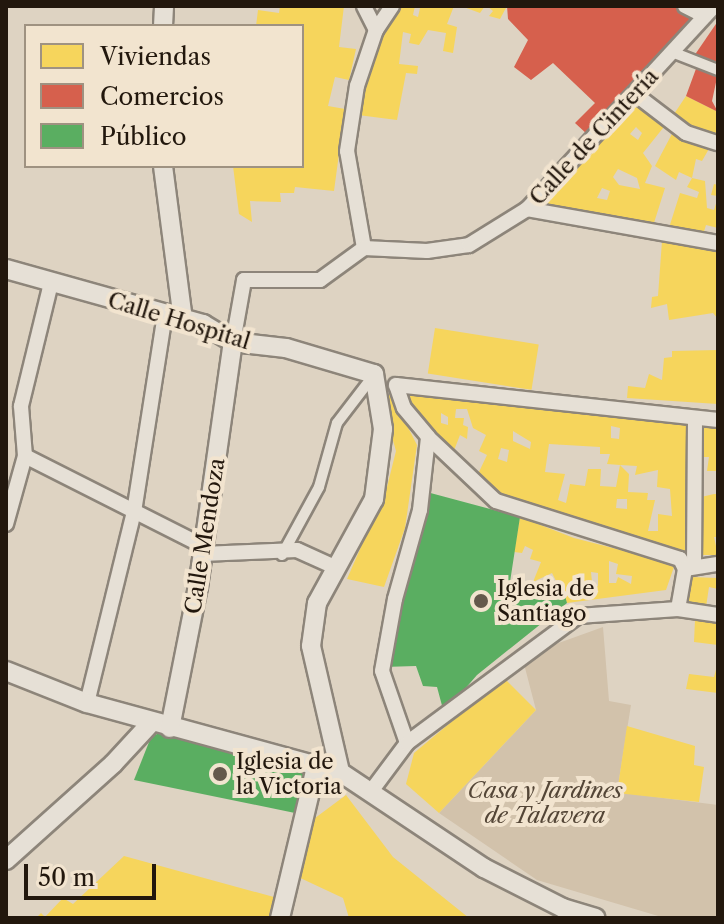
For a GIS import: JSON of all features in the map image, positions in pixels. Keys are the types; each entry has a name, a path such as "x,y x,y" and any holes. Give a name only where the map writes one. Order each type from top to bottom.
{"street":[{"path":"364,6 376,30"},
{"path":"233,342 244,280 320,280 364,248 347,151 357,86 376,30 392,6"},
{"path":"685,6 710,11"},
{"name":"Calle de Cintería","path":"364,248 427,251 469,245 527,209 710,11"},
{"path":"672,52 718,70"},
{"path":"635,94 686,133 717,143"},
{"path":"87,703 134,512 174,318 163,168"},
{"path":"527,209 718,243"},
{"name":"Calle Hospital","path":"6,269 203,324 233,342 286,348 374,374 396,385"},
{"path":"6,524 25,456 21,440 21,406 51,283"},
{"name":"Calle Mendoza","path":"170,728 203,550 233,342"},
{"path":"282,555 319,487 337,423 374,374"},
{"path":"340,772 311,646 317,603 374,499 383,429 374,374"},
{"path":"718,420 396,385 404,408 428,437 496,501 680,559 690,567 718,564"},
{"path":"6,401 21,406"},
{"path":"678,609 690,567 695,418"},
{"path":"6,435 21,440"},
{"path":"407,743 382,671 396,595 420,510 428,437"},
{"path":"25,456 203,550 282,555 297,550 337,568"},
{"path":"372,790 407,743 578,616 678,609 718,615"},
{"path":"6,671 87,703 151,723 340,772 372,790 484,868 563,908 595,918"},
{"path":"6,860 113,764 151,723"},
{"path":"280,918 316,767"}],"green space":[{"name":"Casa y Jardines de Talavera","path":"603,627 609,701 631,705 617,792 718,805 718,918 665,918 537,880 439,813 536,710 524,664 542,649"}],"building: Viviendas":[{"path":"280,6 344,6 339,47 356,49 349,80 335,77 328,106 345,109 334,191 295,187 294,193 280,193 281,202 250,201 252,222 239,214 233,168 304,168 304,24 256,24 258,10 279,13"},
{"path":"395,6 415,6 413,15 418,17 420,8 454,6 447,24 457,27 453,53 443,51 446,33 428,30 419,45 409,43 411,34 403,32 399,64 418,66 417,74 406,73 397,120 358,115 378,42"},
{"path":"461,6 485,6 480,13"},
{"path":"487,6 507,6 500,19 489,16 493,11"},
{"path":"686,96 718,112 718,138 670,120"},
{"path":"638,99 667,123 643,153 652,166 645,183 665,188 653,226 542,203","holes":["636,127 642,133 638,140 630,134","618,169 637,178 640,189 619,185 613,177","602,188 610,191 607,200 597,198"]},
{"path":"674,130 710,147 702,161 696,159 692,178 679,172 676,180 655,166"},
{"path":"692,178 705,181 707,208 714,210 718,197 718,228 706,225 702,238 668,231 680,193 697,198 699,192 687,187"},
{"path":"714,184 718,185 718,196 711,195"},
{"path":"662,241 718,251 718,319 713,313 669,320 667,304 651,308 652,297 658,296"},
{"path":"435,328 539,344 532,390 428,373"},
{"path":"718,350 718,404 627,398 628,386 645,388 649,374 662,380 664,358 672,357 672,351"},
{"path":"406,392 688,421 691,557 497,492 478,474 487,455 479,451 486,435 473,428 467,409 456,409 455,418 464,418 463,425 468,427 467,439 460,435 453,453 409,411","holes":["441,413 448,417 448,425 441,423","611,426 620,428 619,439 611,438","513,431 531,442 530,449 513,441","549,444 600,447 600,454 610,454 607,464 620,465 616,487 600,486 601,469 588,469 585,486 570,484 566,503 558,500 565,474 545,472","501,448 509,450 507,462 498,459","620,465 637,466 635,475 658,470 657,487 670,489 672,516 658,514 658,531 648,531 655,500 647,500 648,493 628,492 629,474","617,499 627,499 627,509 616,508"]},
{"path":"391,394 417,445 405,528 384,587 347,579 387,487 396,451 381,398"},
{"path":"696,426 718,427 718,471 707,471 709,457 696,457"},
{"path":"718,494 718,537 714,537 718,555 698,555 697,498"},
{"path":"520,517 574,538 675,564 666,590 567,603 552,573 533,582 541,562 530,559 533,550 525,546 522,553 514,552","holes":["609,561 618,564 616,574 632,576 631,584 618,577 616,583 609,583","591,572 598,573 598,586 577,590 576,582 592,582"]},
{"path":"690,577 718,578 718,589 709,587 706,607 684,603"},
{"path":"695,620 718,623 718,645 694,642"},
{"path":"718,662 718,693 686,689 689,674 714,677"},
{"path":"504,678 536,710 439,813 406,784 414,753"},
{"path":"627,726 695,746 694,765 704,767 699,802 617,793"},
{"path":"346,795 393,857 469,918 349,918 343,898 296,876 307,824"},
{"path":"124,856 281,899 274,918 36,918 41,913 45,917 63,898 73,904"}],"building: Comercios":[{"path":"507,6 676,6 692,19 588,135 575,123 595,103 553,63 531,80 514,67 528,40 508,19"},
{"path":"718,21 718,65 694,56"},
{"path":"697,66 718,73 712,101 718,112 686,96"}],"building: Público":[{"name":"Iglesia de Santiago","path":"423,491 520,517 510,582 561,582 567,603 477,675 444,713 437,687 423,686 416,666 383,667"},
{"name":"Iglesia de la Victoria","path":"161,732 306,768 295,813 134,780 151,737"}],"place":[{"name":"Iglesia de Santiago","path":"481,601"},
{"name":"Iglesia de la Victoria","path":"220,774"}]}
